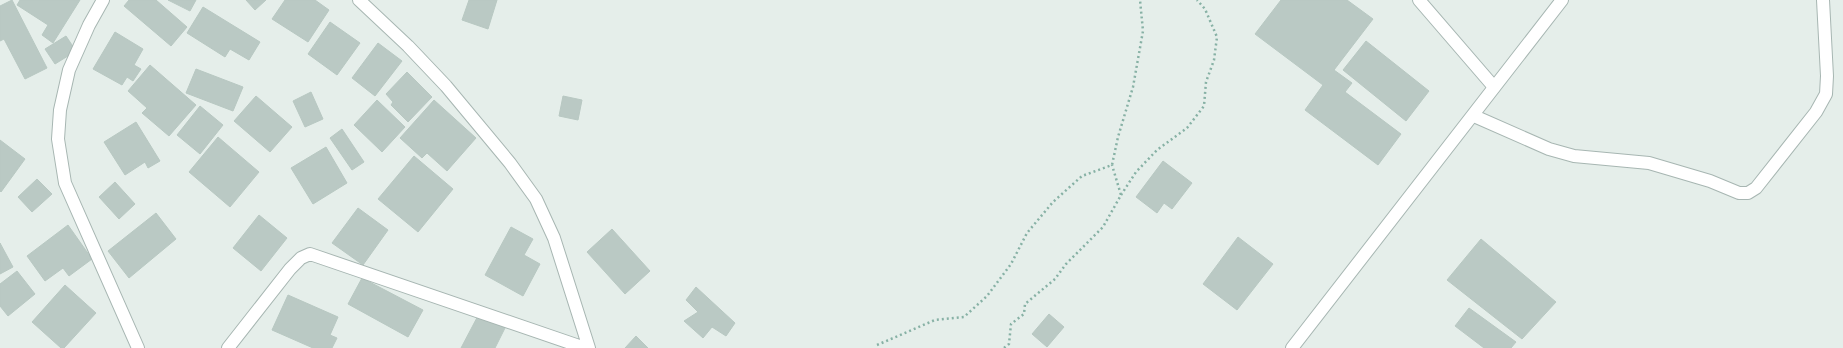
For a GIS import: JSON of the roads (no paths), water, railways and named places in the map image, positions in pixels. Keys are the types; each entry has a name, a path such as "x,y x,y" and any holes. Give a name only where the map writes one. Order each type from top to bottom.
{"street":[{"path":"103,0 69,70 60,110 58,139 65,184 138,348"},
{"path":"359,0 408,46 446,86 510,163 536,199 554,238 589,348"},
{"path":"1419,0 1494,87"},
{"path":"1292,348 1474,116 1494,87 1562,0"},
{"path":"1474,116 1549,149 1574,156 1649,163 1710,181 1739,193 1748,193 1756,188 1816,112 1826,94 1827,76 1823,0"},
{"path":"228,348 290,269 301,258 310,254 585,348"}]}
